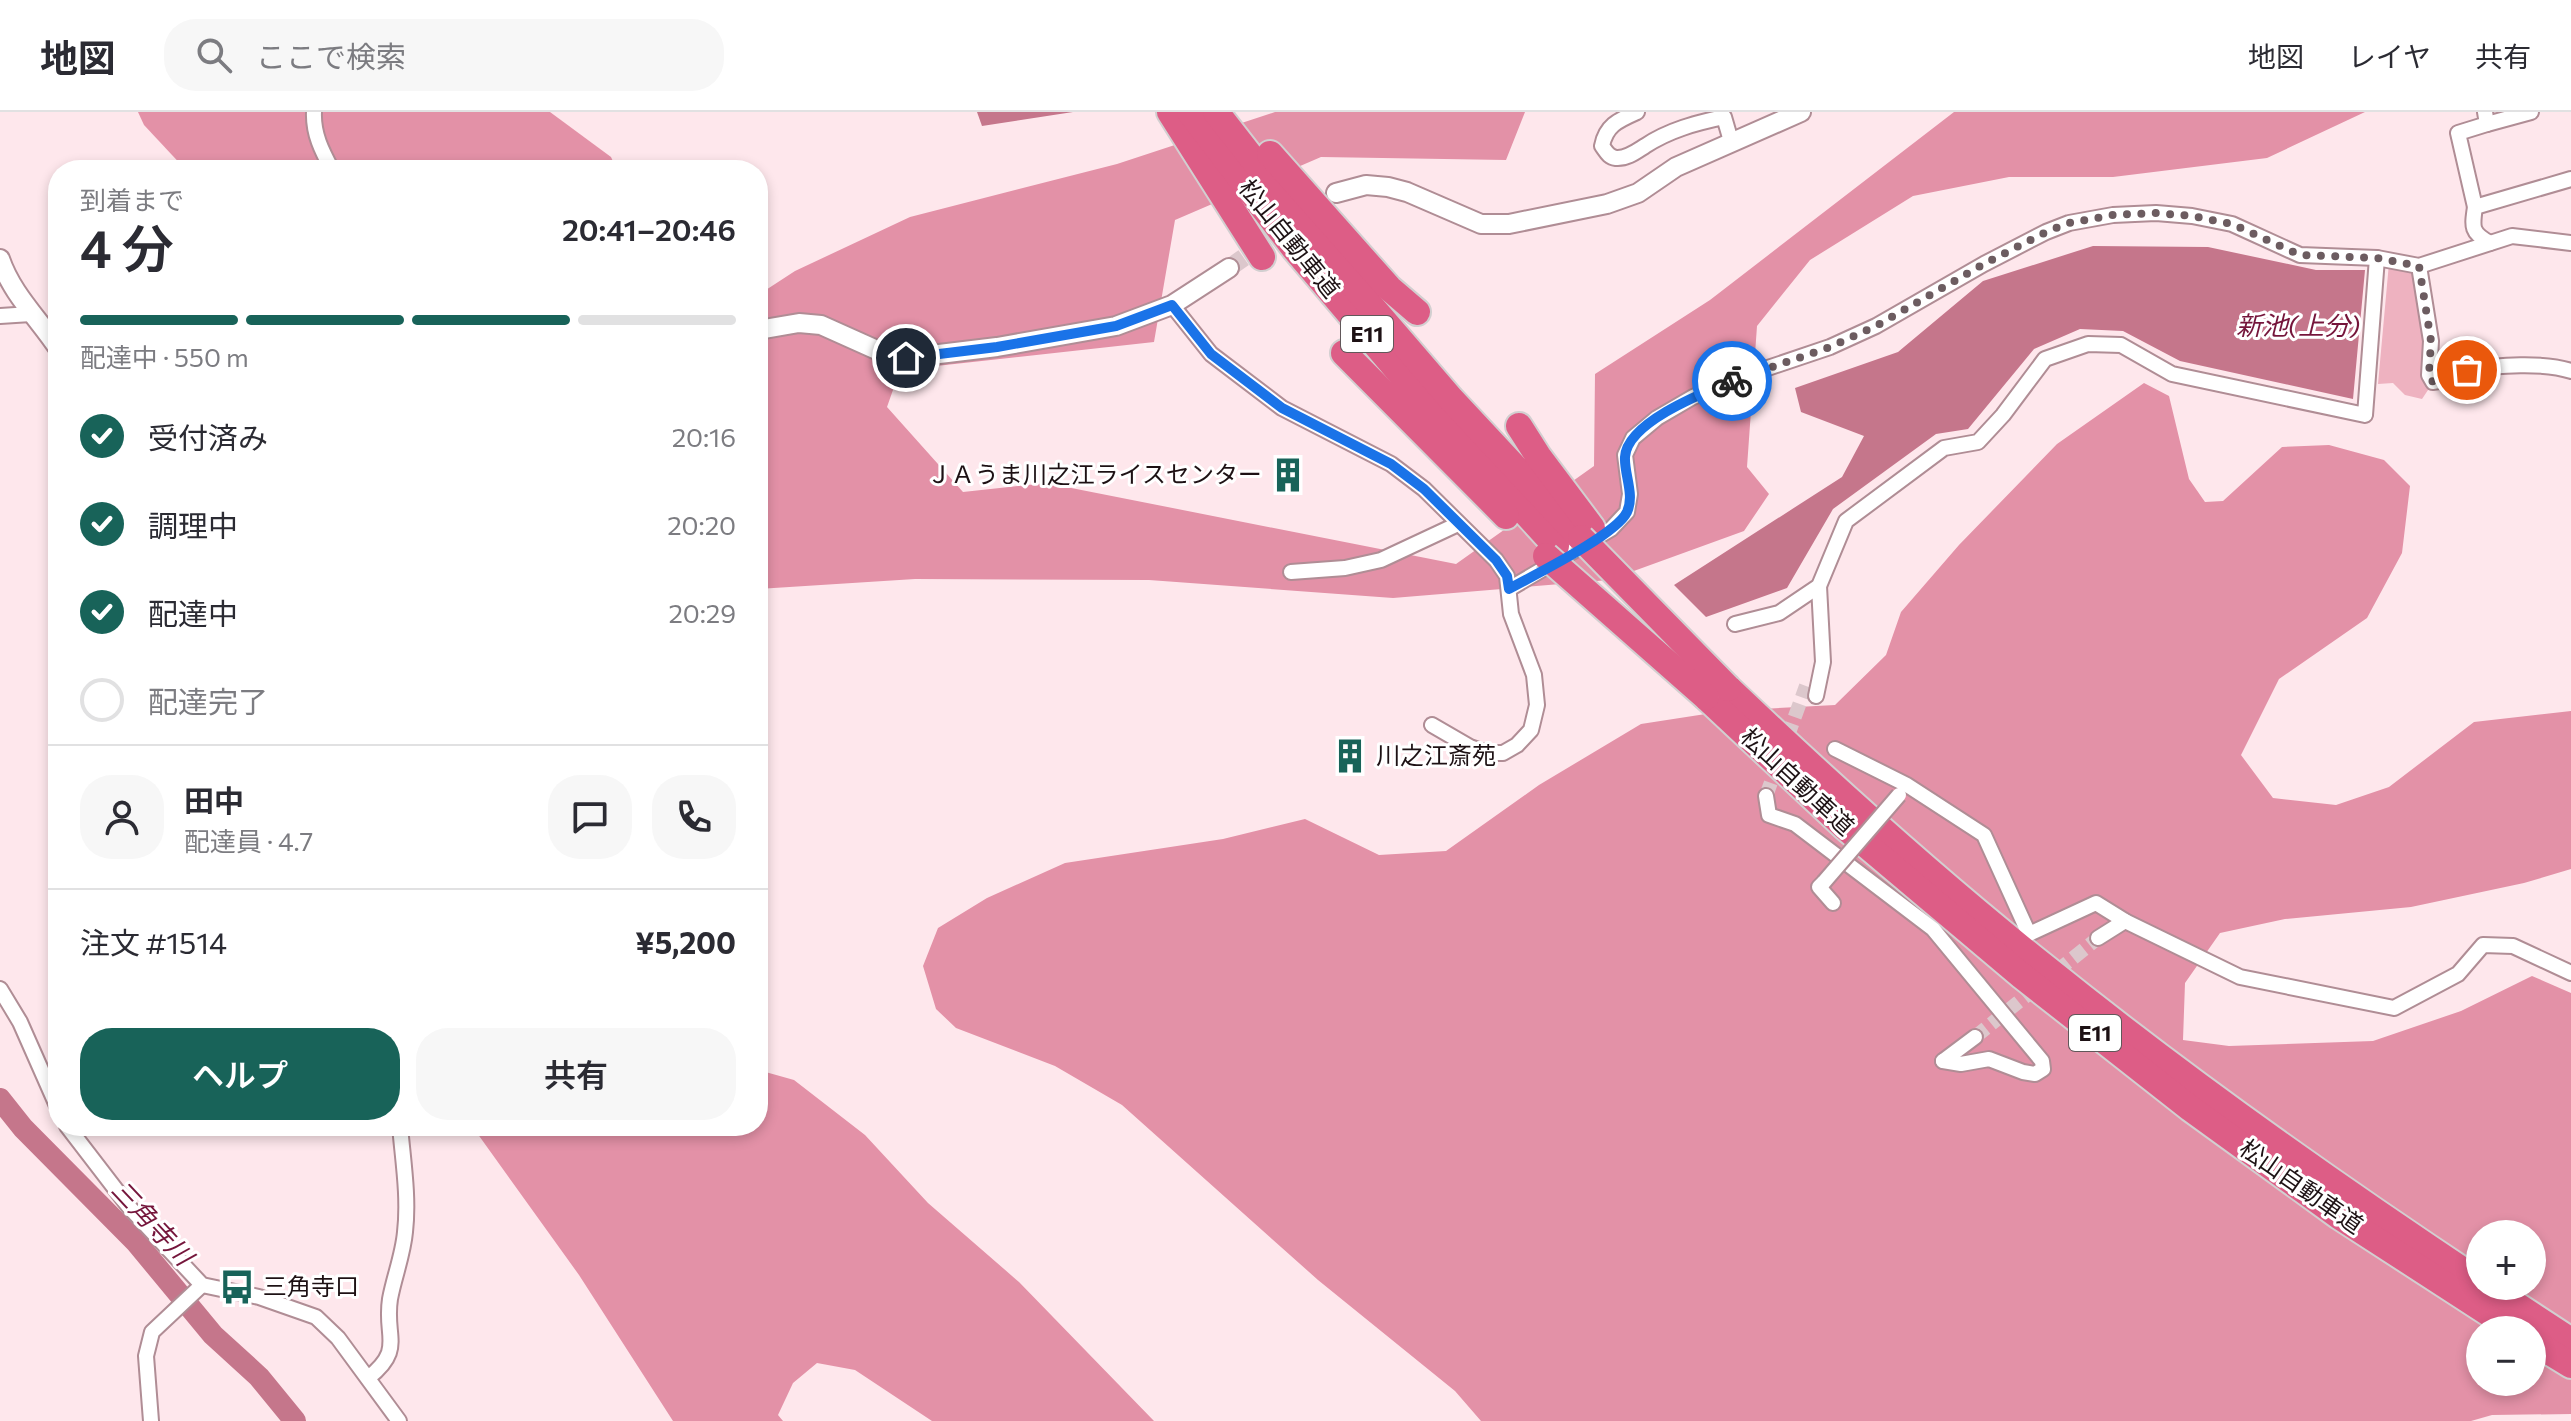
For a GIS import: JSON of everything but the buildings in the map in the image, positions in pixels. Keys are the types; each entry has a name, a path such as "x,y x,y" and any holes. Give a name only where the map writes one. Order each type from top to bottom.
{"highway":[{"path":"1170,112 1262,257"},
{"name":"松山自動車道","path":"1190,112 1294,248 1422,399 1569,542"},
{"name":"松山自動車道","path":"1216,112 1329,257 1569,542"},
{"path":"1233,112 1352,248 1389,288 1417,312"},
{"path":"1344,353 1569,542 1723,688"},
{"path":"1519,426 1538,456 1569,542 1723,688"},
{"name":"松山自動車道","path":"1723,688 2041,965 2192,1081 2352,1197 2466,1273"},
{"name":"松山自動車道","path":"1723,688 1845,827 2022,976 2166,1090 2339,1216 2493,1316"},
{"path":"2503,1300 2557,1347"}],"street":[{"path":"314,112 313,126 327,160"},
{"path":"1637,112 1611,124 1604,134 1602,146 1609,155 1617,158 1629,156 1694,123 1724,117 1731,141"},
{"path":"1336,193 1366,185 1388,187 1481,224 1509,224 1607,204 1638,193 1676,167 1801,112"},
{"path":"2490,243 2479,237 2473,227 2475,207 2458,133 2486,118 2531,112"},
{"path":"2475,207 2571,179"},
{"path":"1509,589 1611,529 1627,512 1630,494 1625,455 1633,438 1657,418 1693,397 1830,347 1876,326 1984,264 2069,223 2113,215 2156,213 2232,224 2300,255 2377,258 2419,266 2512,236 2571,243"},
{"path":"1811,691 1823,662 1819,586 1846,521 1944,448 1978,442 2003,415 2045,359 2088,344 2121,345 2172,374 2365,415 2377,258"},
{"path":"0,259 31,314 48,335"},
{"path":"2419,266 2431,341 2429,375 2433,382 2479,369 2557,366 2571,371"},
{"path":"768,328 799,323 821,325 879,351 906,358 997,347 1116,326 1172,305 1229,268"},
{"path":"1172,305 1211,354 1282,408 1391,464 1424,489 1496,560 1507,576 1511,614 1534,675 1537,705 1531,730 1517,745 1503,753 1487,753 1432,725"},
{"path":"0,316 31,314"},
{"path":"1291,572 1345,568 1381,560 1458,524"},
{"path":"1735,624 1779,613 1819,586"},
{"path":"1835,749 1984,835 2029,934 2096,903 2125,921 2240,977 2394,1008 2458,974 2483,945 2513,946 2571,973"},
{"path":"1833,903 1819,887 1903,790"},
{"path":"1766,796 1769,815 1795,824 1933,929 2042,1061 2043,1069 2035,1074 2023,1072 1989,1059 1961,1064 1943,1061 1975,1037"},
{"path":"2098,938 2125,921"},
{"path":"0,989 20,1022 48,1089"},
{"path":"75,1136 130,1208 202,1285 259,1297 316,1317 338,1338 399,1421"},
{"path":"368,1378 384,1365 391,1351 390,1302 405,1234 401,1136"},
{"path":"151,1421 146,1356 152,1332 202,1285"}],"shaded area":[{"path":"138,112 550,112 612,160 177,160 144,125"},
{"path":"1275,112 1525,112 1506,160 1321,157 1175,220 1154,342 900,370 887,407 963,492 1046,483 1456,564 1594,466 1595,374 1710,300 1954,112 2365,112 2267,158 2113,177 2009,177 1913,196 1810,260 1757,326 1747,467 1769,494 1744,531 1609,580 1393,598 1149,580 915,579 768,588 768,289 795,271 910,217 1117,164"},
{"path":"2389,263 2417,269 2432,384 2422,399 2405,395 2393,383 2378,384"},
{"path":"2144,383 2169,396 2189,479 2205,502 2223,501 2282,447 2329,445 2384,460 2410,486 2402,553 2367,618 2279,679 2241,755 2273,798 2336,805 2389,787 2474,722 2571,711 2571,869 2524,883 2411,907 2285,919 2220,933 2185,983 2183,1040 2229,1046 2373,1041 2461,1011 2532,976 2571,993 2571,1414 2492,1415 2471,1421 1481,1421 1455,1391 1318,1280 1122,1105 1055,1066 956,1028 936,1009 923,966 938,928 987,898 1065,863 1223,839 1305,819 1379,855 1446,851 1539,785 1641,724 1725,711 1835,705 1886,655 1901,612 1959,545 2057,444"},
{"path":"768,1073 794,1080 865,1135 928,1203 1019,1282 1154,1421 932,1421 855,1370 817,1363 793,1383 778,1415 783,1421 673,1421 579,1275 479,1136 768,1136"}],"water":[{"path":"977,112 1073,112 982,126"},
{"name":"新池(上分)","path":"2093,246 2208,247 2316,270 2365,270 2353,399 2180,361 2123,331 2080,329 2034,349 1968,429 1936,434 1833,509 1787,588 1706,617 1674,585 1842,477 1864,436 1801,412 1795,388 1898,352 1983,281"}],"waterway":[{"name":"三角寺川","path":"0,1099 23,1128 136,1242 213,1335 259,1377 295,1421"}],"tunnel":[{"path":"1229,268 1291,224"},
{"path":"1766,796 1806,686"},
{"path":"1975,1037 2098,938"}],"way so far":[{"path":"1732,381 1830,347 1876,326 2046,232 2069,223 2113,215 2156,213 2232,224 2300,255 2377,258 2419,266 2431,341 2429,375 2433,382 2440,382 2467,370"}],"place":[{"name":"ＪＡうま川之江ライスセンター","path":"1288,475"},
{"name":"川之江斎苑","path":"1350,756"},
{"name":"三角寺口","path":"237,1287"}],"route":[{"path":"906,358 997,347 1116,326 1172,305 1211,354 1282,408 1391,464 1424,489 1496,560 1507,576 1509,589 1611,529 1627,512 1630,494 1625,455 1633,438 1657,418 1693,397 1732,381"}]}
